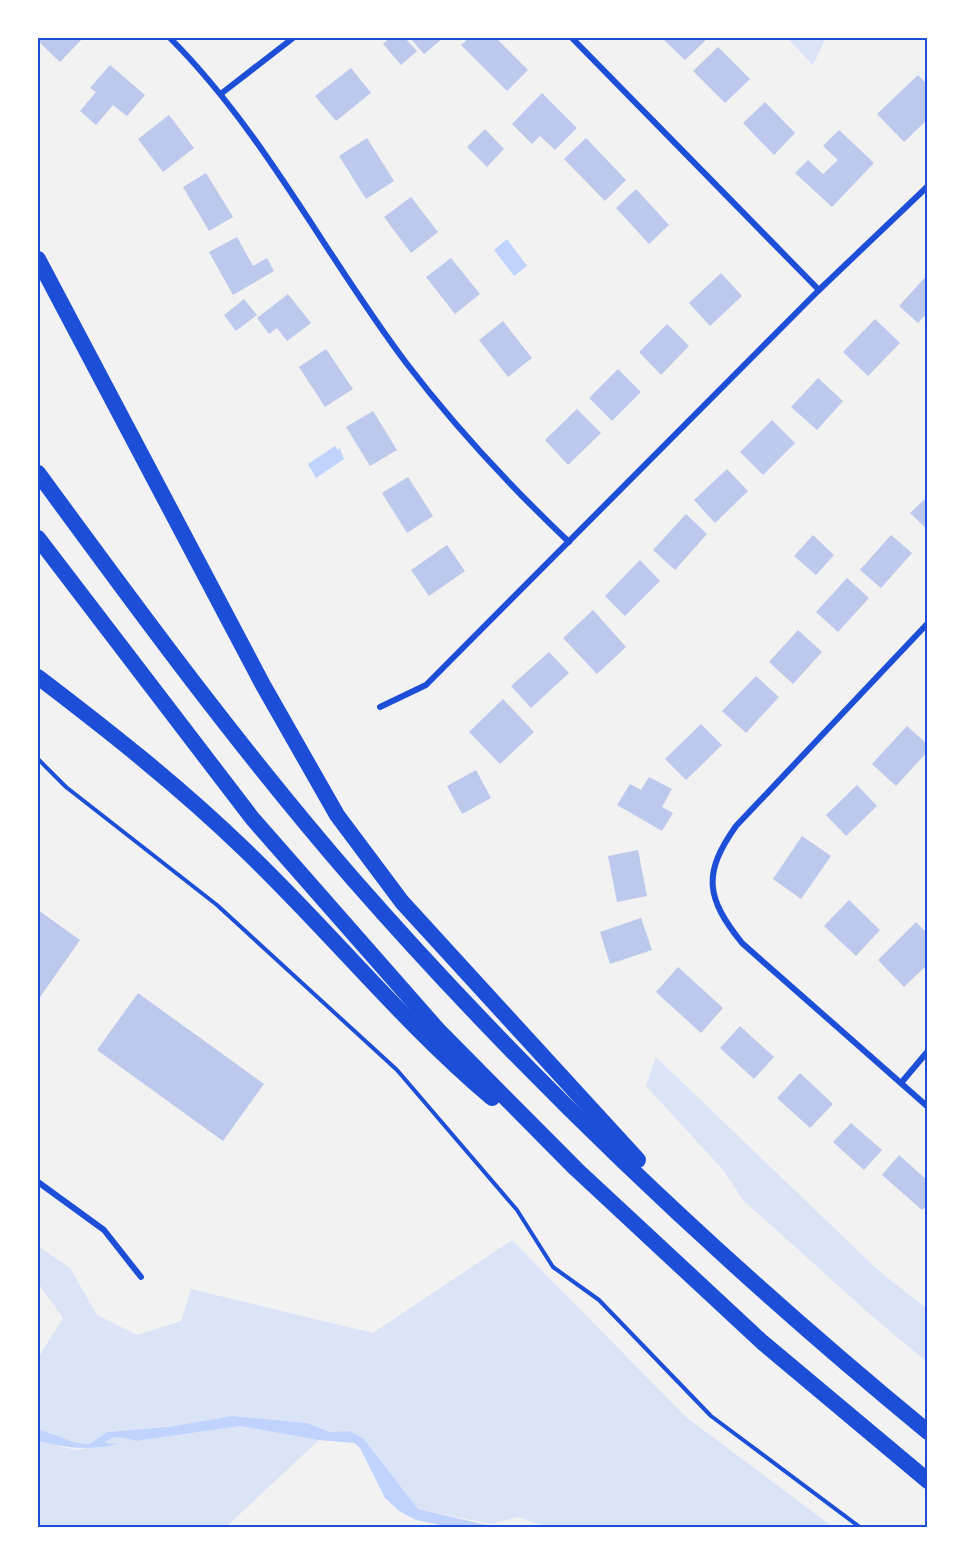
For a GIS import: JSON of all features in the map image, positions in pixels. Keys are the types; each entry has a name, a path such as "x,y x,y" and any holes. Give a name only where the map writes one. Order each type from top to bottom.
{"highway":[{"path":"38,260 263,685 337,815 402,902 729,1260"},
{"path":"38,473 154,632 352,877 491,1028 575,1114 729,1260 850,1368 927,1432"},
{"path":"38,538 252,818 439,1031 576,1169 762,1342 927,1481"},
{"path":"38,677 102,726 245,849 445,1058 576,1169"}],"street":[{"path":"170,38 222,93 407,363 457,426 513,488 569,542"},
{"path":"222,93 293,38"},
{"path":"572,38 819,290"},
{"path":"381,707 426,685 819,290 927,186"},
{"path":"927,623 736,826 719,851 711,886 722,919 742,943 927,1107"},
{"path":"901,1083 927,1051"},
{"path":"38,1182 104,1230 141,1277"}],"path":[{"path":"38,759 66,787 217,905 397,1070 517,1210 553,1267 599,1300 711,1416 861,1527"}],"shaded area":[{"path":"787,38 826,38 813,65"},
{"path":"656,1057 879,1271 927,1309 927,1362 873,1317 743,1200 724,1171 646,1086"},
{"path":"512,1240 686,1417 833,1527 548,1528 518,1517 491,1524 418,1509 364,1439 349,1431 330,1432 307,1423 232,1416 168,1427 107,1432 90,1444 77,1443 38,1429 38,1358 63,1318 38,1283 38,1246 70,1268 97,1315 137,1335 181,1321 191,1289 373,1333"},
{"path":"240,1426 319,1440 226,1527 38,1528 38,1441 76,1450 115,1444 105,1443 116,1438 136,1441"}],"water":[{"path":"507,239 527,266 514,276 494,250"},
{"path":"335,446 338,450 340,448 344,459 316,478 308,464"},
{"path":"232,1416 307,1423 330,1432 349,1431 364,1439 418,1509 495,1527 450,1527 416,1520 399,1511 385,1498 360,1448 354,1443 319,1440 240,1426 136,1441 112,1438 105,1443 118,1444 87,1448 38,1441 38,1429 77,1443 90,1444 107,1432 168,1427"}],"building":[{"path":"38,38 83,38 60,62 38,41"},
{"path":"390,38 405,38 417,51 401,65 383,44"},
{"path":"410,38 443,38 424,54"},
{"path":"469,38 496,38 528,70 507,91 461,45"},
{"path":"662,38 708,38 685,60"},
{"path":"718,47 750,79 725,103 693,71"},
{"path":"110,65 145,95 127,116 113,105 96,125 80,111 96,92 90,88"},
{"path":"351,68 371,93 336,121 315,96"},
{"path":"918,75 928,85 928,119 904,142 877,114"},
{"path":"542,93 577,128 555,150 540,136 532,144 512,124"},
{"path":"765,102 795,133 774,155 743,123"},
{"path":"169,115 194,148 163,172 138,139"},
{"path":"485,129 504,149 487,167 467,147"},
{"path":"839,130 874,163 832,207 795,173 808,160 823,174 838,160 823,146"},
{"path":"367,138 394,181 366,199 339,156"},
{"path":"586,138 626,180 605,201 564,159"},
{"path":"206,173 233,217 209,231 183,187"},
{"path":"636,189 669,225 649,244 616,208"},
{"path":"411,197 438,232 411,253 384,217"},
{"path":"237,237 253,266 267,258 274,271 233,295 209,252"},
{"path":"451,258 480,294 455,314 426,277"},
{"path":"721,273 742,296 710,326 689,303"},
{"path":"928,274 928,312 918,323 899,306"},
{"path":"288,294 311,323 287,341 277,328 269,334 257,318"},
{"path":"244,299 257,315 236,331 224,315"},
{"path":"875,319 900,343 868,376 843,352"},
{"path":"503,321 532,358 508,377 479,340"},
{"path":"667,324 689,346 661,375 639,352"},
{"path":"326,349 353,389 325,407 299,367"},
{"path":"618,369 641,392 612,421 589,398"},
{"path":"818,378 843,401 817,430 791,407"},
{"path":"577,409 601,433 568,465 545,440"},
{"path":"373,411 397,450 370,466 346,427"},
{"path":"772,420 795,443 763,475 740,452"},
{"path":"727,469 748,491 715,523 694,500"},
{"path":"408,477 433,516 407,533 382,493"},
{"path":"928,496 928,530 910,513"},
{"path":"686,514 707,534 675,570 653,550"},
{"path":"813,535 834,555 816,575 794,556"},
{"path":"891,535 912,553 881,588 860,570"},
{"path":"447,545 465,571 429,596 411,570"},
{"path":"640,560 660,581 625,616 605,596"},
{"path":"847,578 869,598 838,632 816,612"},
{"path":"593,610 626,647 597,674 563,638"},
{"path":"798,630 822,652 793,684 769,662"},
{"path":"549,652 569,673 531,708 511,686"},
{"path":"756,676 779,697 746,733 722,711"},
{"path":"503,699 534,732 500,764 469,732"},
{"path":"701,724 722,745 686,780 665,759"},
{"path":"907,726 928,745 928,751 896,786 872,764"},
{"path":"476,770 491,798 462,814 447,786"},
{"path":"649,777 672,789 662,807 673,813 662,831 617,805 630,784 641,790"},
{"path":"857,785 877,806 846,836 826,815"},
{"path":"802,836 831,856 801,899 773,879"},
{"path":"638,850 647,896 617,902 608,856"},
{"path":"849,900 880,930 856,956 824,926"},
{"path":"38,910 80,940 38,1000"},
{"path":"641,918 652,950 610,964 600,932"},
{"path":"916,922 928,934 928,964 904,987 878,960"},
{"path":"678,967 723,1008 701,1033 656,992"},
{"path":"138,993 264,1084 223,1141 97,1050"},
{"path":"740,1026 774,1057 754,1079 720,1048"},
{"path":"800,1073 833,1104 810,1128 777,1098"},
{"path":"851,1123 882,1150 864,1170 833,1142"},
{"path":"899,1155 928,1181 928,1205 922,1210 882,1175"}]}
